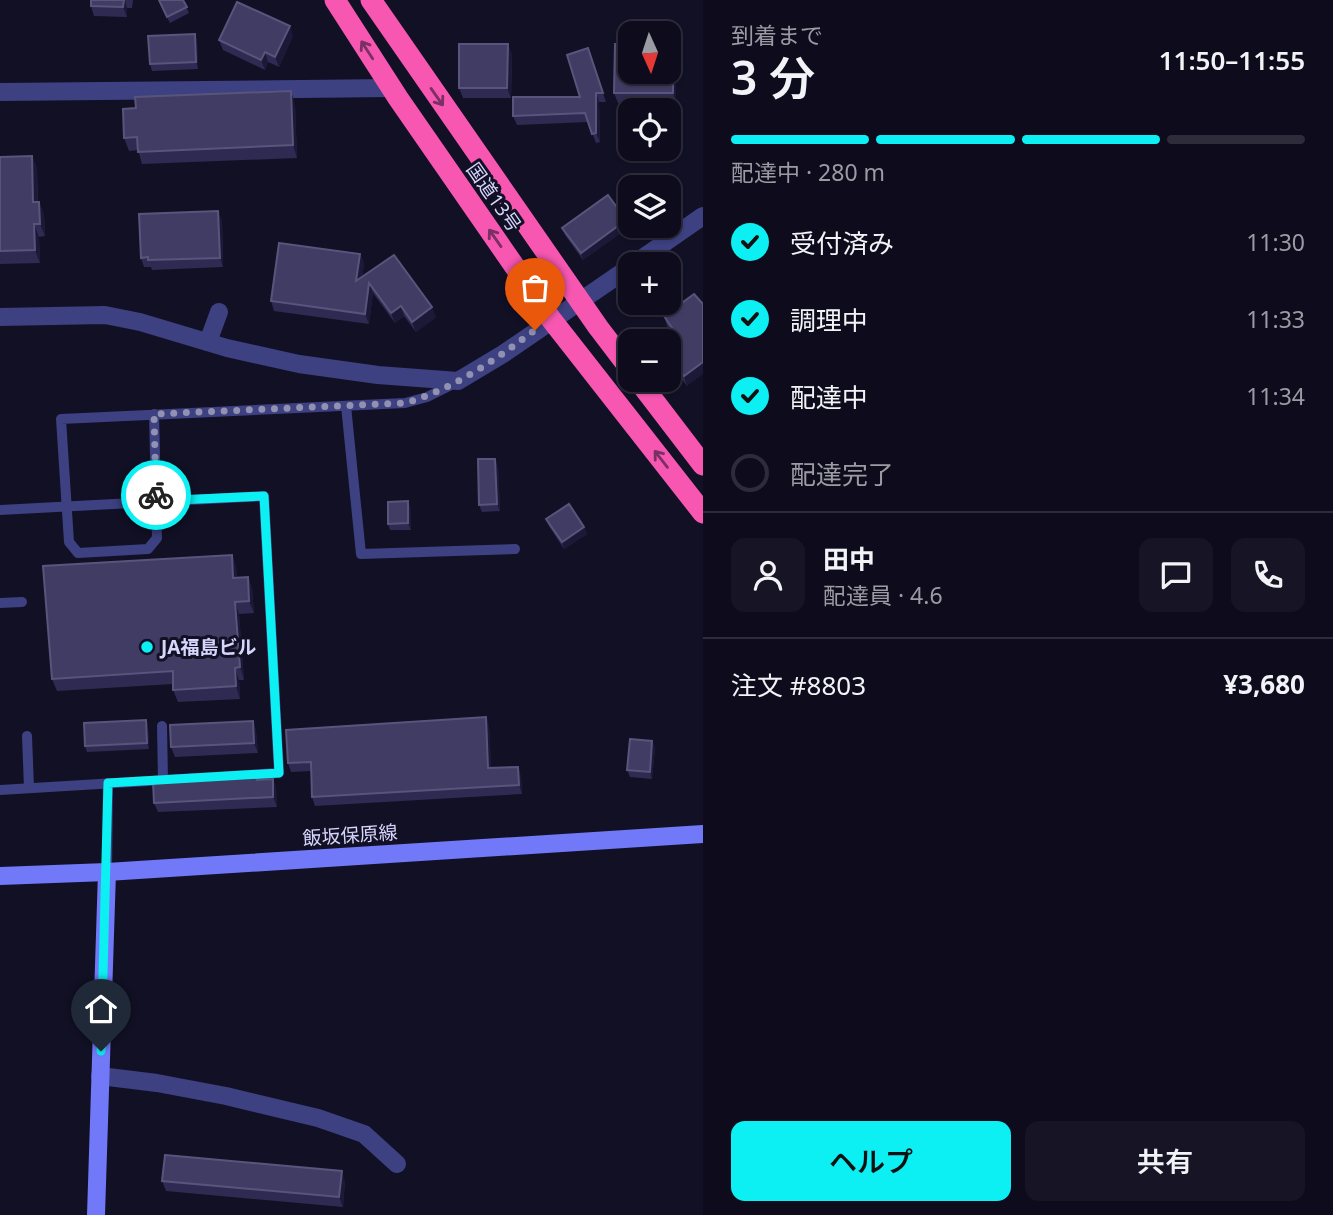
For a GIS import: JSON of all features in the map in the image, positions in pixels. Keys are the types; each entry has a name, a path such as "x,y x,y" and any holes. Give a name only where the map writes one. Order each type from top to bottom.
{"highway":[{"name":"国道13号","path":"335,0 391,88 551,319 703,513"},
{"name":"国道13号","path":"371,0 618,353"},
{"path":"647,392 703,465"}],"main road":[{"name":"飯坂保原線","path":"0,876 107,872 703,834"},
{"path":"96,1215 107,872"}],"street":[{"path":"0,92 391,88"},
{"path":"652,252 703,216"},
{"path":"0,317 105,315 299,363 378,375 458,381 503,354 618,276"},
{"path":"208,342 219,312"},
{"path":"100,1076 215,1094 318,1118 364,1134 397,1164"}],"lane":[{"path":"154,414 157,538 148,549 78,553 69,542 61,419 154,414 405,403 427,397 458,381"},
{"path":"346,406 361,554 515,550"},
{"path":"0,510 264,496 279,773 0,790"},
{"path":"0,604 22,602"},
{"path":"162,726 163,780"},
{"path":"27,736 29,788"},
{"path":"107,872 108,783"}],"building":[{"path":"91,0 124,0 123,7 91,6"},
{"path":"159,0 183,0 187,7 167,17"},
{"path":"237,2 290,26 275,57 265,52 261,60 219,40"},
{"path":"195,34 196,62 150,64 148,36"},
{"path":"459,44 508,44 507,88 459,88"},
{"path":"615,44 618,44 618,84 673,84 673,93 614,93"},
{"path":"588,48 603,93 596,93 596,133 592,134 585,113 513,116 513,97 580,97 567,55"},
{"path":"291,91 293,145 138,152 137,137 124,138 123,109 136,108 135,97"},
{"path":"32,156 33,202 39,202 40,224 34,224 35,250 0,251 0,157"},
{"path":"608,195 618,209 618,226 581,253 562,228"},
{"path":"218,211 220,258 141,258 139,214"},
{"path":"279,243 360,254 356,281 394,255 432,307 412,322 401,306 391,313 369,283 365,314 271,301"},
{"path":"694,294 703,304 703,362 684,376 681,372 681,329 673,329 664,316 681,315 681,304"},
{"path":"478,459 495,459 497,504 479,505"},
{"path":"408,501 408,523 388,524 388,502"},
{"path":"569,504 584,527 562,542 546,519"},
{"name":"JA福島ビル","path":"232,555 233,578 248,577 249,601 235,602 240,667 235,668 236,686 173,690 173,671 52,679 43,566"},
{"path":"486,717 488,768 518,767 519,785 312,797 311,762 288,763 286,730"},
{"path":"146,720 147,743 85,746 84,723"},
{"path":"253,721 254,743 171,747 170,725"},
{"path":"630,739 652,741 650,772 627,770"},
{"path":"256,777 257,780 273,779 273,797 154,803 153,782"},
{"path":"165,1155 342,1171 339,1197 162,1181"}],"way so far":[{"path":"156,495 154,414 405,403 427,397 458,381 503,354 535,330"}],"place":[{"name":"JA福島ビル","path":"147,647"}],"route":[{"path":"101,1051 108,783 279,773 264,496 156,501 156,495"}]}
